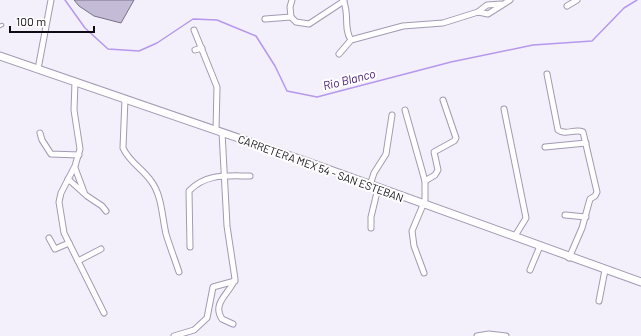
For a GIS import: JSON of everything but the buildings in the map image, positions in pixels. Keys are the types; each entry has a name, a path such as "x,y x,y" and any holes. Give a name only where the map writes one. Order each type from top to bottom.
{"street":[{"path":"38,69 51,0"},
{"path":"290,17 292,0"},
{"path":"478,12 490,14 501,4 510,0"},
{"path":"567,6 577,0"},
{"path":"266,19 290,17 296,22 309,24 343,1 348,13 347,31 351,40"},
{"path":"340,54 351,40 403,26 443,23 478,12 487,5 501,4"},
{"path":"194,30 217,87 227,226 235,281 223,297 219,312 222,319 233,324"},
{"path":"195,50 202,48"},
{"name":"CARRETERA MEX 54 - SAN ESTEBAN","path":"0,56 219,131 515,236 569,258 641,282"},
{"path":"547,74 558,130 564,133 581,130 584,133 597,193 590,200 586,217 569,258"},
{"path":"75,82 74,110 80,142 79,155 75,168 61,193 59,202 62,227 104,313"},
{"path":"125,99 123,148 126,155 138,169 151,180 158,195 166,234 179,272"},
{"path":"425,181 435,175 438,170 434,152 454,141 456,138 442,100"},
{"path":"504,109 526,218 515,236"},
{"path":"405,110 425,181 426,193 412,231 413,241 424,273"},
{"path":"370,185 374,173 386,154 392,115"},
{"path":"40,133 42,140 50,154 79,155"},
{"path":"545,148 586,143"},
{"path":"75,168 86,194"},
{"path":"190,247 188,193 201,180 224,176 250,176"},
{"path":"68,179 102,206 106,211"},
{"path":"371,228 371,217 378,188"},
{"path":"565,215 586,217"},
{"path":"49,238 55,249 69,243"},
{"path":"530,270 540,246"},
{"path":"78,261 101,249"},
{"path":"599,301 605,270"},
{"path":"174,336 194,330 207,318 213,287 235,281"},
{"path":"477,336 489,334 506,336"}],"waterway":[{"name":"Rio Blanco","path":"65,0 85,28 108,49 139,51 157,43 193,19 217,20 256,36 275,66 287,91 317,97 451,62 533,45 592,41 624,8 637,0"}]}
